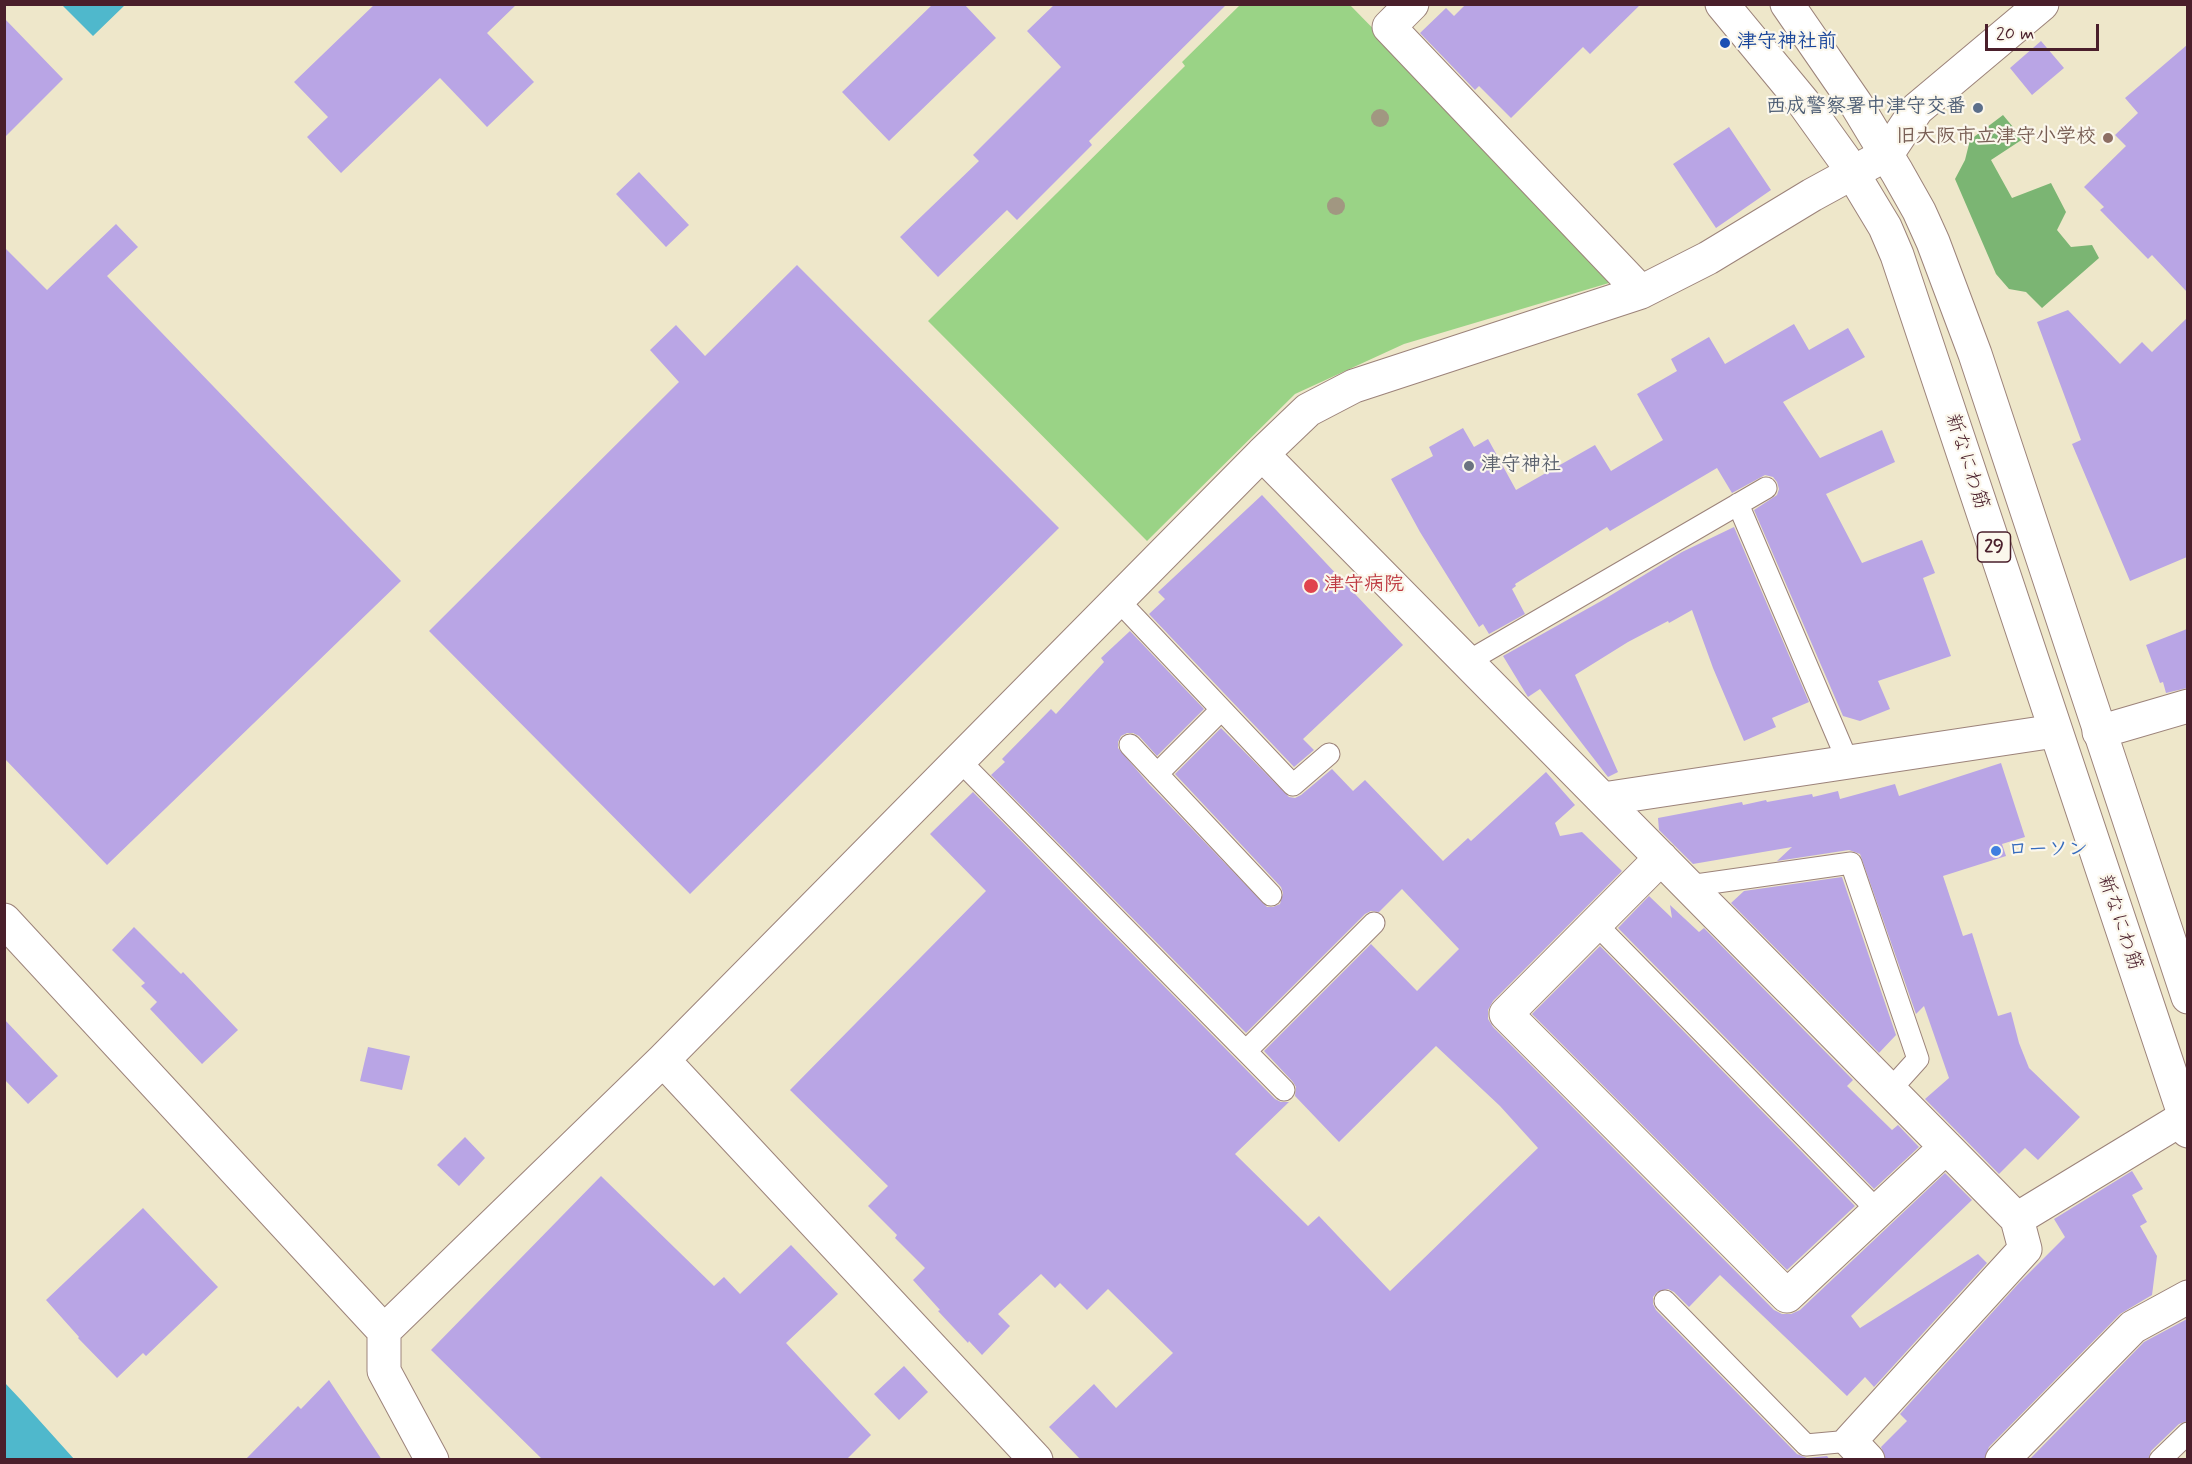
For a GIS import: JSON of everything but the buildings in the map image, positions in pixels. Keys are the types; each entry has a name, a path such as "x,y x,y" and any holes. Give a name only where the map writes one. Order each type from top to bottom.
{"street":[{"path":"1412,4 1389,27 1641,292"},
{"name":"新なにわ筋","path":"1722,4 1803,102 1852,173 1885,227 1897,255 2186,1124"},
{"name":"新なにわ筋","path":"1787,4 1841,81 1887,154 1919,211 1933,242 1976,354 2187,997"},
{"path":"384,1331 663,1060 1117,599 1308,410 1354,386 1641,292 1708,258 1887,154 1917,109 2042,4"},
{"path":"1262,454 2017,1219 2025,1249 1859,1450"},
{"path":"2099,732 2187,706"},
{"path":"1603,799 2055,731"},
{"path":"1661,858 1506,1014 1787,1296 1946,1148"},
{"path":"4,920 384,1331 384,1371 432,1460"},
{"path":"663,1060 1036,1460"},
{"path":"2017,1219 2186,1124"},
{"path":"2002,1460 2133,1327 2187,1297"}],"lane":[{"path":"1467,662 1766,488"},
{"path":"1738,504 1848,762"},
{"path":"1117,599 1293,785 1329,754"},
{"path":"1157,774 1221,710"},
{"path":"1130,745 1271,895"},
{"path":"959,760 1284,1090"},
{"path":"1689,886 1851,863 1918,1059 1890,1090"},
{"path":"1246,1051 1374,923"},
{"path":"1596,924 1878,1211"},
{"path":"1665,1300 1806,1445 1859,1450"},
{"path":"2160,1460 2187,1433"}],"green space":[{"path":"1240,5 1350,5 1619,280 1404,344 1295,394 1147,541 928,321 1185,66 1182,62"},
{"path":"2003,115 2023,139 1991,160 2012,198 2051,183 2066,212 2057,230 2071,247 2092,245 2099,258 2042,308 2026,292 2009,289 1996,274 1955,179 1965,160 1970,140"}],"water":[{"path":"125,4 93,36 62,5"},
{"path":"5,1383 21,1400 74,1459 5,1459"}],"place":[{"name":"津守神社前","path":"1725,43"},
{"name":"西成警察署中津守交番","path":"1978,108"},
{"name":"旧大阪市立津守小学校","path":"2108,138"},
{"name":"津守神社","path":"1469,466"},
{"name":"津守病院","path":"1311,586"},
{"name":"ローソン","path":"1996,851"}]}
